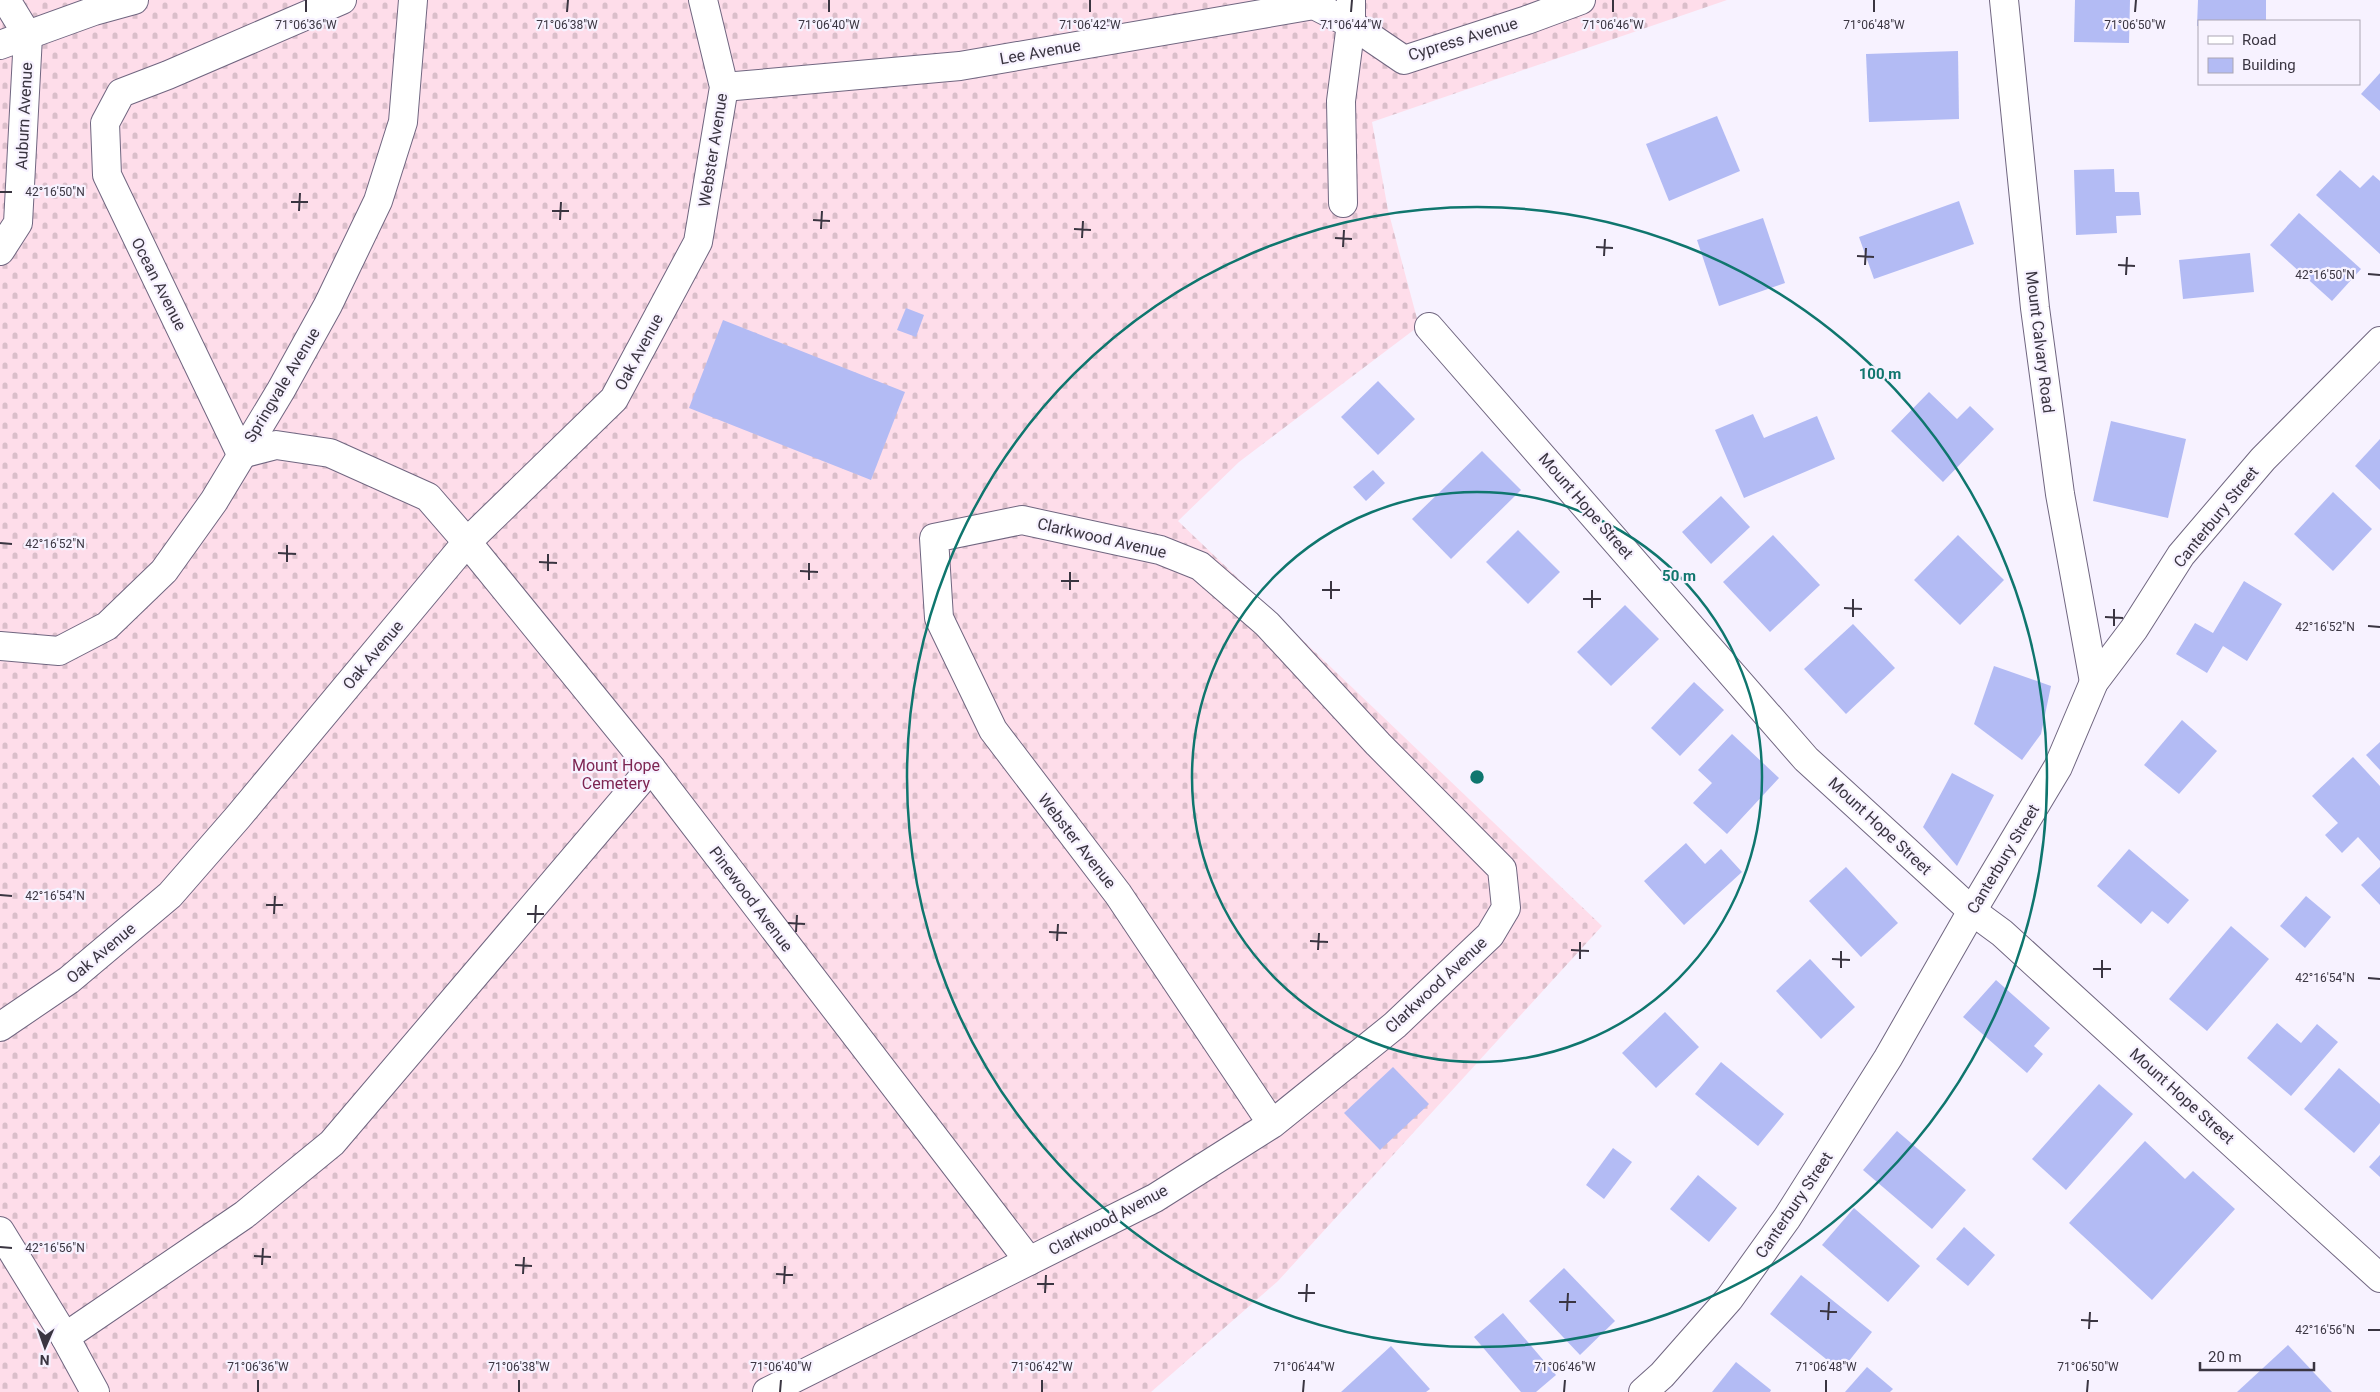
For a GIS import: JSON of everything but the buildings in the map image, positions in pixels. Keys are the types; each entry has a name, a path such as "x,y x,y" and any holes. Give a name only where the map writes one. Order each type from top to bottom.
{"street":[{"path":"6,0 28,36"},
{"path":"0,45 94,11 134,0"},
{"name":"Ocean Avenue","path":"240,454 107,175 105,123 121,93 168,75 342,0"},
{"name":"Springvale Avenue","path":"0,646 59,651 107,626 164,571 214,501 240,454 281,390 328,305 378,201 403,122 412,0"},
{"name":"Webster Avenue","path":"698,242 724,87 703,0"},
{"name":"Cypress Avenue","path":"1351,12 1404,60 1527,20 1581,0"},
{"name":"Mount Calvary Road","path":"2004,0 2035,308 2060,494 2094,682"},
{"name":"Lee Avenue","path":"724,87 960,66 1314,5 1351,12"},
{"path":"1343,203 1342,101 1351,12"},
{"name":"Auburn Avenue","path":"0,251 18,224 28,36"},
{"name":"Oak Avenue","path":"0,1027 69,980 170,895 238,817 467,542 614,400 698,242"},
{"name":"Mount Hope Street","path":"1429,327 1806,758 1972,911 2002,933 2380,1278"},
{"name":"Canterbury Street","path":"1643,1392 1662,1375 1729,1299 1788,1218 1888,1058 1972,911 2058,767 2094,682 2134,629 2181,555 2263,459 2380,341"},
{"path":"240,454 276,445 330,453 428,497 467,542"},
{"name":"Clarkwood Avenue","path":"767,1392 1154,1198 1272,1124 1395,1025 1490,935 1506,908 1502,869 1378,744 1267,624 1200,566 1160,550 1022,520 934,538"},
{"name":"Webster Avenue","path":"934,538 939,618 992,730 1118,894 1272,1124"},
{"name":"Pinewood Avenue","path":"467,542 651,768 1029,1261"},
{"path":"65,1337 244,1215 332,1143 651,768"},
{"path":"0,1231 65,1337 95,1392"}],"green space":[{"name":"Mount Hope Cemetery","path":"0,0 1727,0 1372,122 1388,210 1419,326 1239,462 1178,521 1602,926 1278,1281 1151,1392 0,1392"}]}
